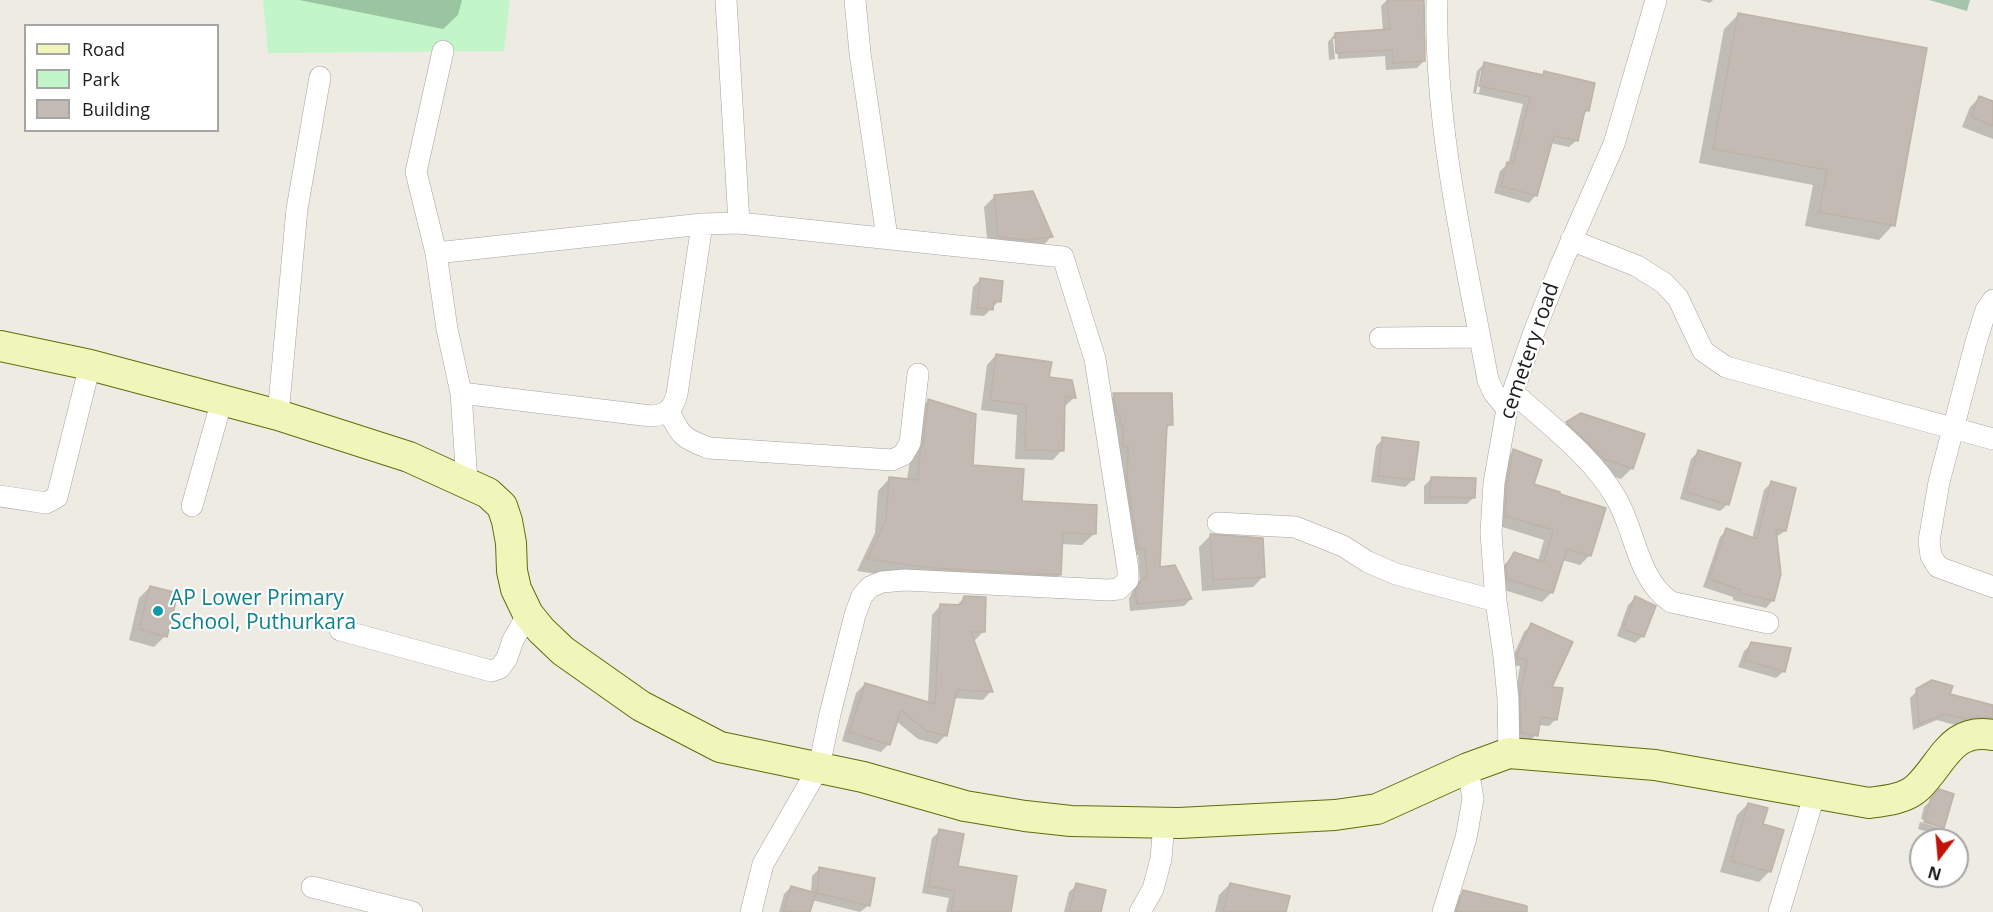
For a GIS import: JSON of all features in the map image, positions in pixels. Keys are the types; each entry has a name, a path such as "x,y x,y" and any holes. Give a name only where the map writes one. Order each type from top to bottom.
{"street":[{"path":"726,0 739,223"},
{"path":"855,0 860,53 887,237"},
{"path":"1437,0 1436,47 1452,186 1488,380 1494,393 1510,401 1572,446 1601,477 1617,500 1650,582 1660,595 1671,602 1768,623"},
{"name":"cemetery road","path":"1509,753 1508,699 1496,601 1491,533 1494,483 1510,401 1534,332 1571,240 1614,144 1656,0"},
{"path":"443,51 416,172 436,253 447,329 461,393 467,482"},
{"path":"278,415 297,209 320,77"},
{"path":"436,253 702,224 739,223 1063,257 1095,359 1101,387 1128,580 1119,589 1108,591 905,580 882,582 870,587 862,596 855,615 819,767 763,864 751,912"},
{"path":"461,393 651,416 669,411 677,394 702,224"},
{"path":"1571,240 1637,266 1664,283 1678,298 1703,351 1726,367 1993,439"},
{"path":"1993,300 1986,310 1953,427 1939,482 1929,540 1931,556 1938,567 1993,587"},
{"path":"1380,338 1480,337"},
{"path":"0,346 90,365 278,415 409,457 467,482 488,493 502,506 511,543 512,571 516,589 528,614 562,651 641,706 720,747 862,777 965,806 1071,821 1164,822 1335,815 1377,809 1468,768 1509,753 1655,765 1869,803 1895,799 1916,789 1949,748 1964,736 1993,735"},
{"path":"0,496 46,503 57,497 90,365"},
{"path":"669,411 683,438 709,448 892,460 903,455 910,443 918,374"},
{"path":"192,506 222,400"},
{"path":"1218,523 1295,527 1343,546 1368,562 1396,574 1496,601"},
{"path":"340,630 491,671 500,668 507,658 513,640 528,614"},
{"path":"1443,912 1466,838 1473,799 1468,768"},
{"path":"1779,912 1815,793"},
{"path":"1140,912 1154,890 1161,859 1164,822"},
{"path":"312,887 412,912"}],"green space":[{"path":"263,0 510,0 504,51 268,53"},
{"path":"1929,0 1970,0 1967,11"}],"building":[{"path":"1387,0 1424,0 1425,61 1393,63 1392,50 1336,53 1335,33 1390,29"},
{"path":"1738,13 1927,48 1895,226 1819,212 1827,170 1713,149"},
{"path":"1484,62 1543,75 1544,71 1595,83 1589,111 1585,110 1578,141 1554,136 1537,196 1501,186 1507,162 1513,164 1530,97 1479,86"},
{"path":"1979,96 1993,101 1993,126 1971,117"},
{"path":"1033,191 1053,237 1025,240 998,237 994,195"},
{"path":"980,278 1003,281 1001,302 994,301 993,310 977,308"},
{"path":"996,354 1052,362 1049,377 1072,380 1076,398 1065,397 1064,451 1025,450 1026,405 990,400"},
{"path":"1113,393 1172,393 1173,425 1167,425 1160,567 1175,565 1192,599 1137,604 1135,591 1141,579 1147,579 1145,549 1138,549 1127,480 1128,447 1123,447 1123,425 1120,425 1120,414 1117,415"},
{"path":"928,399 976,414 973,465 1024,469 1022,501 1097,505 1096,534 1063,533 1061,575 931,568 867,559 886,520 889,477 918,480"},
{"path":"1581,413 1645,434 1633,469 1604,459 1566,422"},
{"path":"1382,437 1419,442 1414,480 1378,476"},
{"path":"1513,449 1542,460 1534,484 1606,508 1591,556 1567,549 1553,593 1507,579 1506,566 1514,552 1544,562 1553,530 1505,516 1507,484"},
{"path":"1698,450 1741,463 1729,505 1686,492"},
{"path":"1431,477 1476,478 1475,498 1430,497"},
{"path":"1771,481 1796,488 1786,531 1776,529 1781,574 1774,601 1739,593 1740,590 1709,579 1726,528 1757,539"},
{"path":"1210,534 1263,538 1265,577 1213,580"},
{"name":"AP Lower Primary School, Puthurkara","path":"150,586 178,593 167,637 139,629"},
{"path":"964,596 986,597 985,632 971,632 993,692 957,690 947,736 926,731 901,710 890,745 849,732 865,683 935,704 940,604 961,605"},
{"path":"1635,596 1656,606 1644,637 1623,629"},
{"path":"1531,623 1573,642 1552,687 1563,688 1557,720 1541,717 1538,736 1521,733 1520,694 1527,660 1517,658 1517,655"},
{"path":"1751,642 1791,648 1785,672 1744,660"},
{"path":"1932,680 1953,686 1950,694 1993,705 1993,718 1966,719 1945,714 1919,724 1916,689"},
{"path":"1939,789 1954,794 1944,828 1924,822 1931,798"},
{"path":"1748,803 1768,808 1763,824 1784,830 1771,872 1731,861"},
{"path":"939,829 964,834 958,866 1017,876 1011,912 951,912 955,891 928,886"},
{"path":"819,867 875,878 870,906 817,893"},
{"path":"1076,883 1106,890 1101,912 1069,912"},
{"path":"1230,883 1290,896 1286,912 1223,912"},
{"path":"791,886 816,893 810,912 783,912"},
{"path":"1463,890 1527,906 1527,912 1456,912"}],"place":[{"name":"AP Lower Primary School, Puthurkara","path":"158,611"}]}
